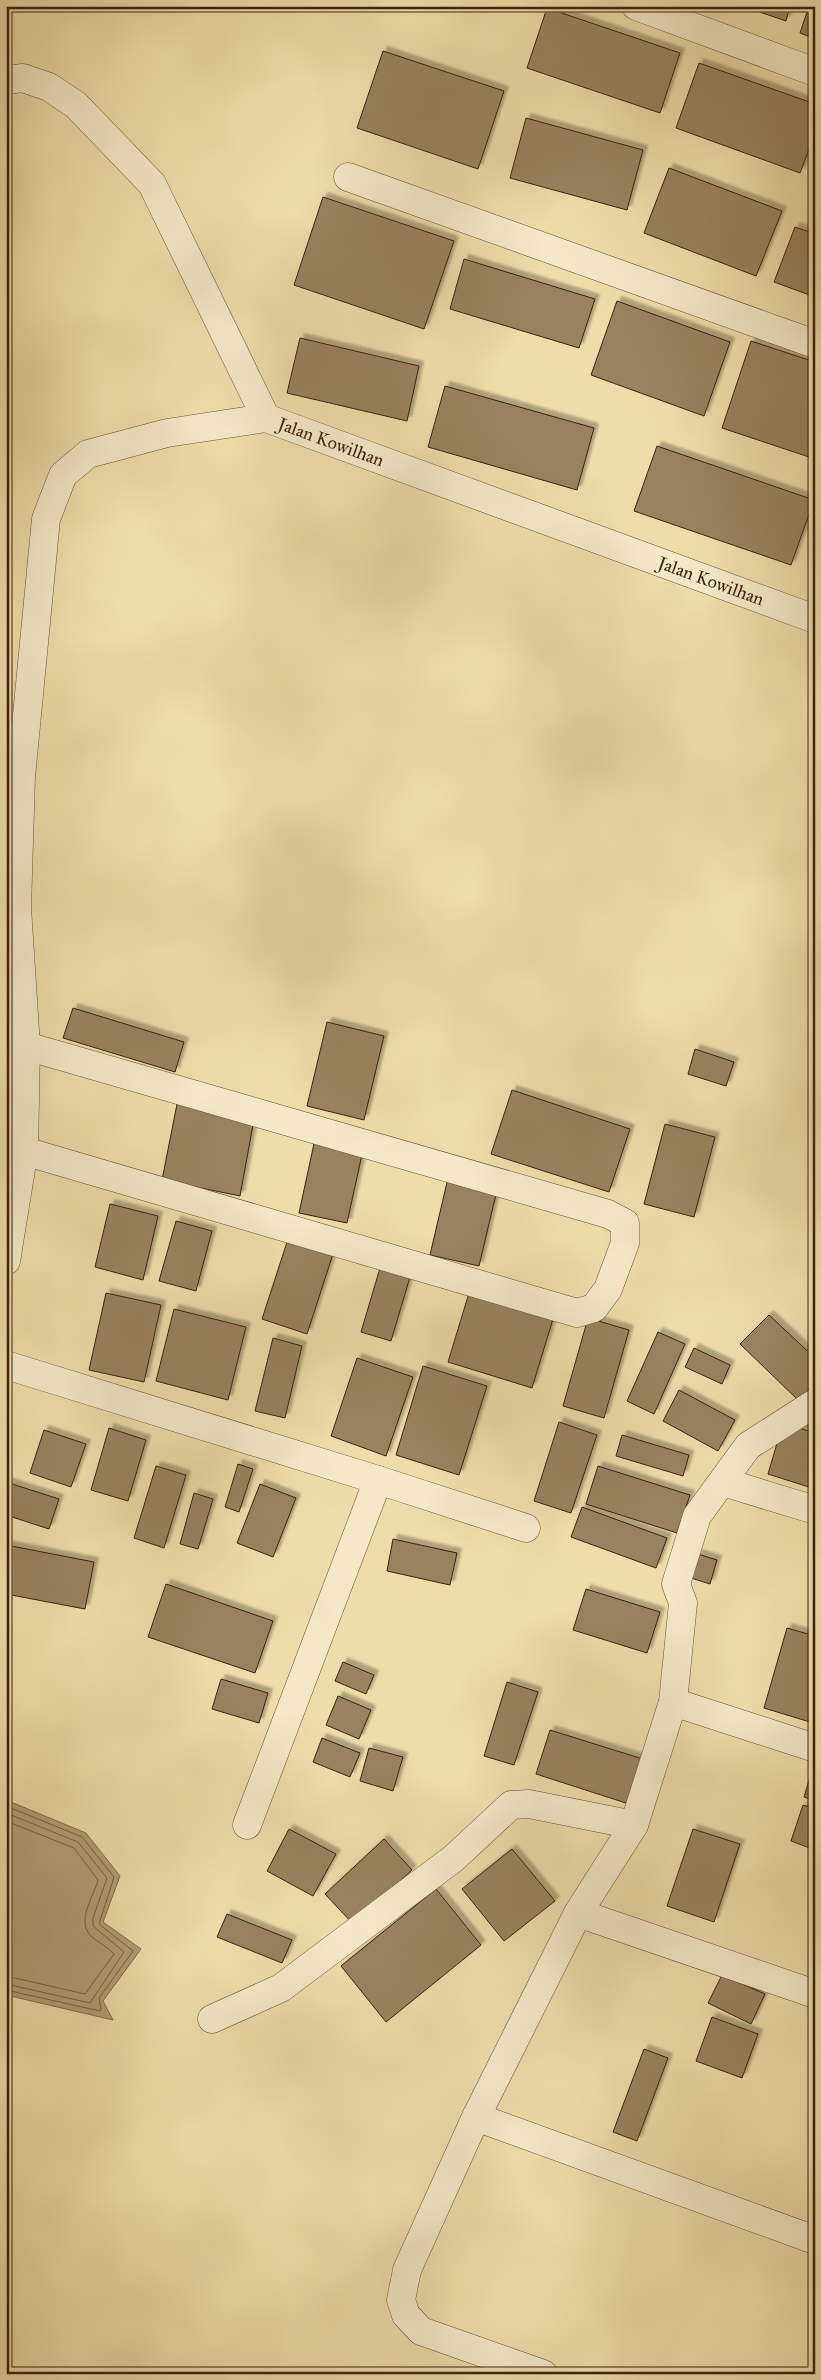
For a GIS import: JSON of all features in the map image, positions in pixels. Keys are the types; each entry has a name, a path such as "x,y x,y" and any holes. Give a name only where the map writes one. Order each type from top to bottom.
{"street":[{"path":"636,6 815,72"},
{"name":"Jalan Kowilhan","path":"6,80 23,78 49,87 76,105 152,184 266,418 815,619"},
{"path":"348,177 815,344"},
{"path":"6,1261 24,1151 26,1046 17,908 21,777 46,519 63,475 88,454 167,433 266,418"},
{"path":"24,1151 577,1313 594,1308 608,1289 625,1242 625,1223 608,1214 26,1046"},
{"path":"6,1365 378,1480 526,1528"},
{"path":"543,2374 421,2331 406,2315 400,2300 407,2270 476,2117 578,1913 634,1826 673,1702 683,1603 676,1584 697,1516 748,1446 815,1403"},
{"path":"247,1826 378,1480"},
{"path":"723,1482 815,1510"},
{"path":"673,1702 815,1748"},
{"path":"212,2019 281,1988 454,1858 511,1805 528,1804 634,1826"},
{"path":"578,1913 815,1994"},
{"path":"476,2117 815,2240"}],"water":[{"path":"6,1800 86,1833 120,1876 103,1922 141,1949 103,2001 113,2020 6,1995"}],"building":[{"path":"742,6 790,6 786,21"},
{"path":"809,6 815,6 815,39 800,33"},
{"path":"547,8 680,53 660,113 527,68"},
{"path":"383,51 504,91 478,169 357,128"},
{"path":"699,63 815,104 815,133 800,173 676,128"},
{"path":"526,118 643,150 627,210 510,178"},
{"path":"669,168 782,211 756,276 644,233"},
{"path":"323,197 454,241 424,329 294,285"},
{"path":"795,227 815,234 815,297 774,282"},
{"path":"464,259 595,299 579,348 450,309"},
{"path":"617,301 730,342 704,416 591,375"},
{"path":"300,338 419,366 407,421 287,393"},
{"path":"751,341 815,362 815,459 722,428"},
{"path":"445,386 594,428 577,490 428,447"},
{"path":"657,446 814,500 791,565 634,511"},
{"path":"73,1008 184,1042 175,1072 63,1038"},
{"path":"327,1022 384,1036 364,1120 307,1106"},
{"path":"695,1049 734,1062 726,1086 688,1074"},
{"path":"512,1090 630,1129 609,1192 491,1154"},
{"path":"178,1099 255,1114 240,1196 162,1180"},
{"path":"665,1124 715,1137 694,1217 644,1204"},
{"path":"315,1139 363,1150 347,1223 299,1213"},
{"path":"448,1178 497,1190 479,1266 430,1255"},
{"path":"110,1204 158,1216 143,1280 95,1267"},
{"path":"176,1221 212,1231 196,1291 159,1281"},
{"path":"289,1236 334,1251 307,1334 262,1319"},
{"path":"383,1258 413,1267 391,1341 361,1332"},
{"path":"106,1293 161,1305 144,1382 89,1370"},
{"path":"469,1293 553,1319 532,1388 448,1362"},
{"path":"174,1309 246,1327 228,1400 156,1381"},
{"path":"769,1315 815,1358 815,1383 798,1400 740,1344"},
{"path":"588,1318 629,1330 604,1418 563,1406"},
{"path":"658,1332 685,1344 654,1414 627,1401"},
{"path":"273,1338 302,1346 285,1418 255,1411"},
{"path":"694,1348 730,1365 722,1384 685,1367"},
{"path":"357,1358 413,1377 386,1456 331,1436"},
{"path":"423,1366 487,1386 459,1475 396,1455"},
{"path":"679,1390 735,1420 718,1451 663,1421"},
{"path":"559,1422 597,1435 571,1513 534,1501"},
{"path":"783,1423 815,1433 815,1489 768,1474"},
{"path":"109,1428 146,1440 128,1501 91,1490"},
{"path":"44,1430 86,1444 71,1487 30,1473"},
{"path":"622,1435 689,1455 683,1476 616,1456"},
{"path":"238,1464 253,1469 239,1512 225,1507"},
{"path":"156,1466 186,1475 164,1548 134,1538"},
{"path":"598,1466 690,1495 677,1533 586,1504"},
{"path":"6,1482 59,1499 49,1529 6,1515"},
{"path":"260,1484 296,1498 273,1557 237,1543"},
{"path":"194,1493 213,1499 198,1549 180,1544"},
{"path":"582,1507 667,1538 656,1568 571,1537"},
{"path":"393,1539 457,1553 450,1585 387,1571"},
{"path":"6,1545 94,1562 85,1609 6,1594"},
{"path":"698,1554 717,1560 710,1584 691,1578"},
{"path":"166,1584 273,1621 255,1673 148,1637"},
{"path":"586,1589 660,1612 647,1653 573,1630"},
{"path":"787,1628 815,1636 815,1707 810,1722 764,1708"},
{"path":"343,1662 374,1675 366,1694 335,1681"},
{"path":"221,1679 268,1693 259,1723 212,1709"},
{"path":"507,1682 538,1692 514,1765 484,1756"},
{"path":"338,1696 371,1710 359,1739 326,1725"},
{"path":"550,1730 646,1760 632,1805 536,1774"},
{"path":"322,1738 360,1753 350,1777 313,1762"},
{"path":"369,1748 403,1757 393,1791 360,1781"},
{"path":"812,1770 815,1770 815,1801 804,1797"},
{"path":"803,1805 815,1809 815,1850 791,1841"},
{"path":"289,1829 336,1854 313,1896 267,1871"},
{"path":"693,1829 740,1844 714,1922 667,1906"},
{"path":"384,1839 412,1870 353,1924 325,1894"},
{"path":"512,1849 555,1901 504,1941 462,1889"},
{"path":"436,1889 481,1945 386,2022 341,1966"},
{"path":"227,1914 292,1940 282,1963 217,1937"},
{"path":"722,1975 765,1994 751,2024 708,2003"},
{"path":"712,2017 758,2034 742,2078 696,2061"},
{"path":"644,2049 668,2058 637,2141 613,2132"}]}
